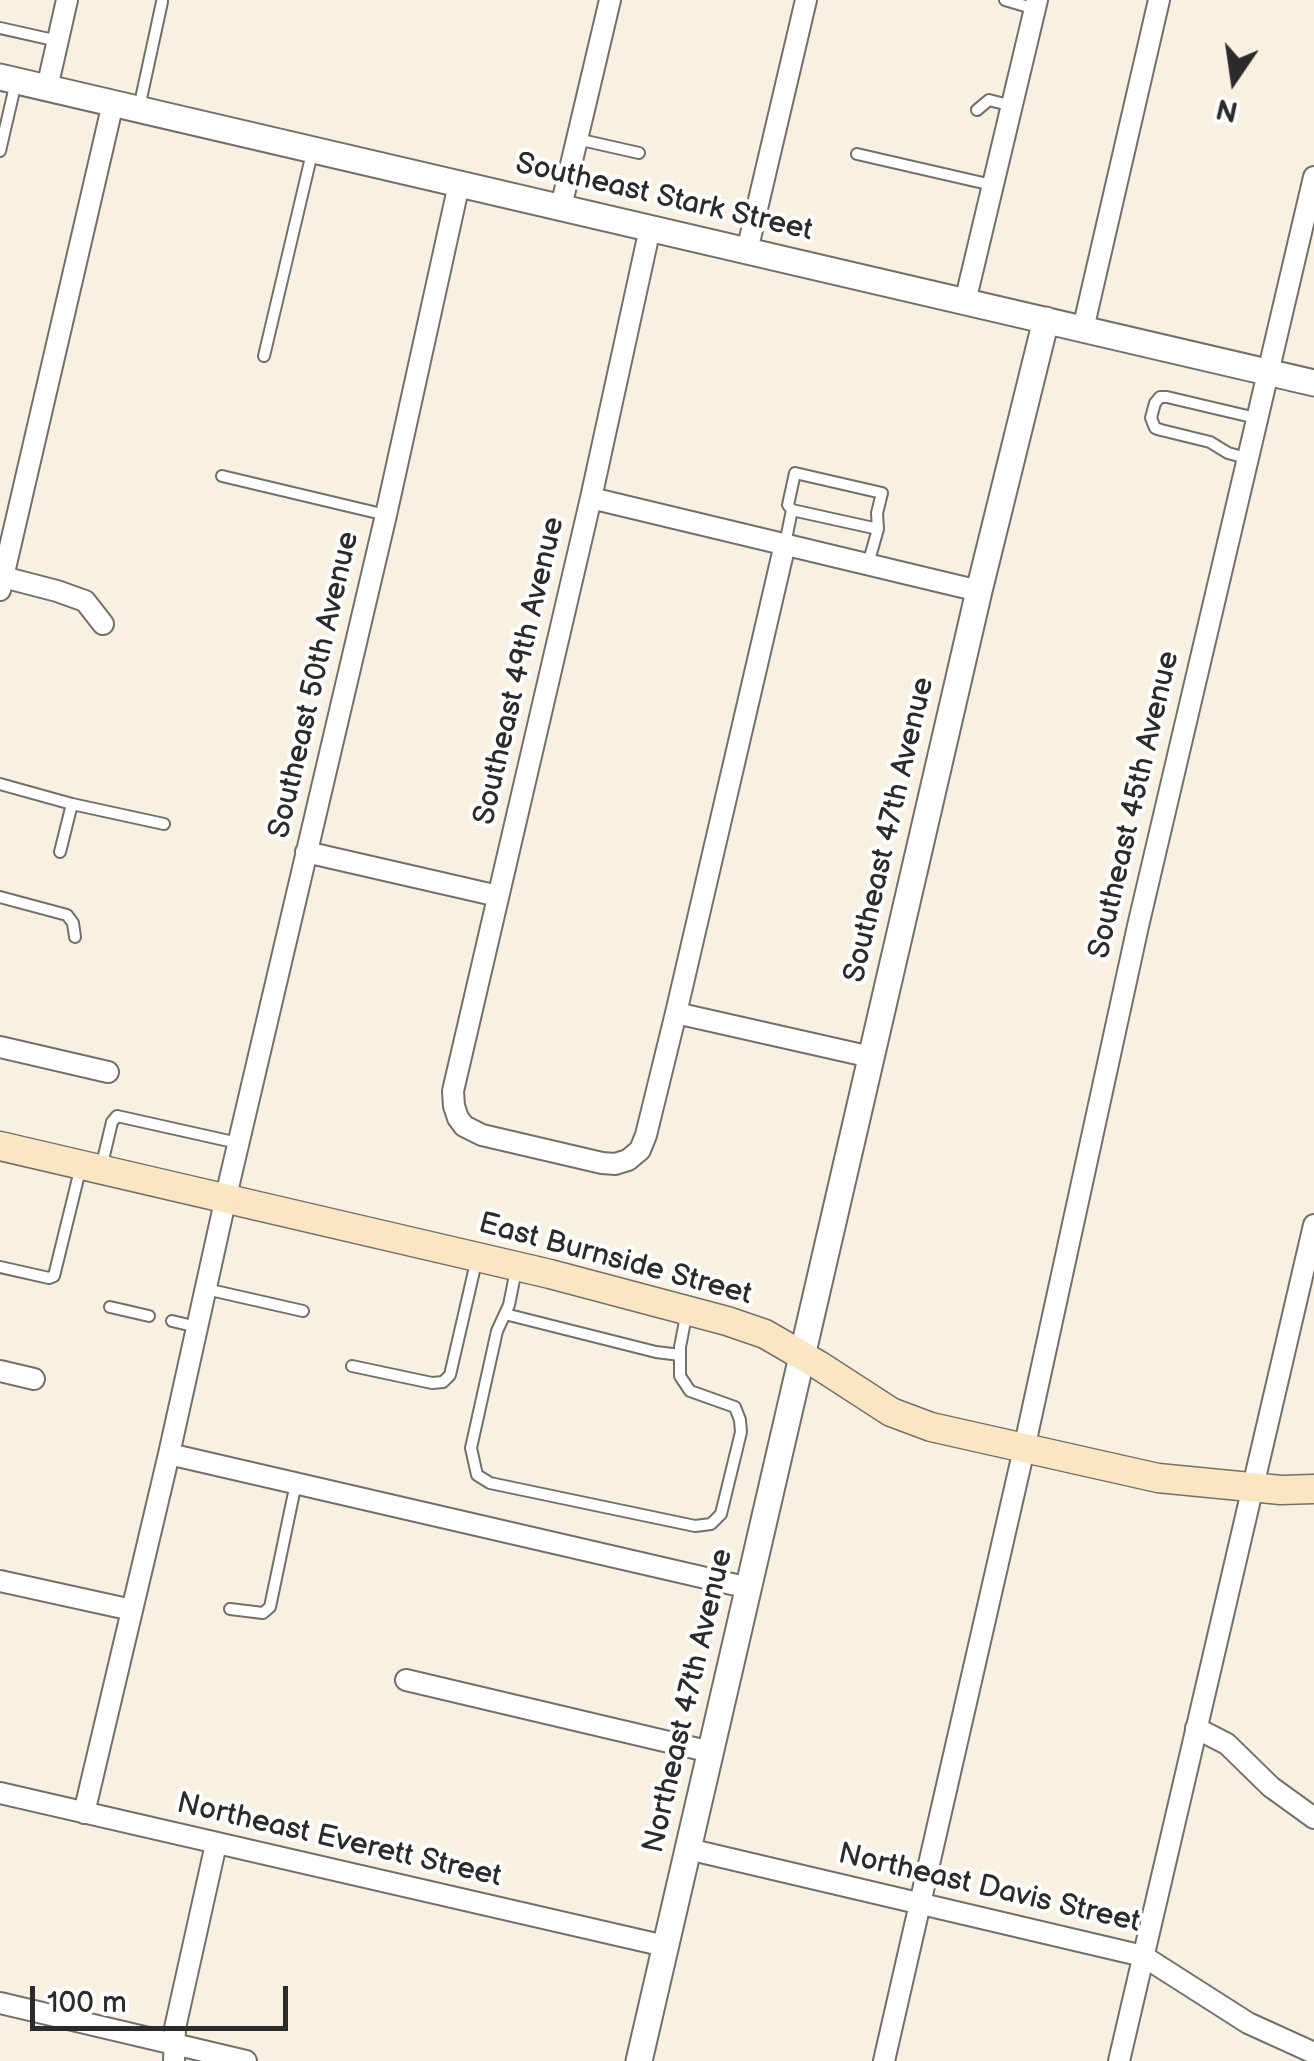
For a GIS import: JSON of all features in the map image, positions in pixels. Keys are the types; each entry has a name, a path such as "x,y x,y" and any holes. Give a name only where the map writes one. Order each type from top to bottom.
{"main road":[{"name":"East Burnside Street","path":"0,1146 516,1266 748,1327 802,1355 882,1406 930,1427 1158,1478 1282,1490 1314,1489"}],"street":[{"path":"47,88 67,0"},
{"path":"562,208 610,0"},
{"path":"747,251 806,0"},
{"path":"1083,329 1159,0"},
{"path":"966,302 1036,4"},
{"name":"Southeast Stark Street","path":"8,79 1314,384"},
{"path":"103,624 85,600 57,590 2,584 126,106"},
{"name":"Southeast 45th Avenue","path":"884,2061 1138,926 1314,181"},
{"name":"Southeast 50th Avenue","path":"84,1813 386,515 459,184"},
{"name":"Southeast 49th Avenue","path":"650,228 453,1091 458,1118 464,1126 482,1134 602,1163 628,1160 640,1150 646,1134 676,1013"},
{"name":"Southeast 47th Avenue","path":"802,1355 979,590 1046,320"},
{"path":"590,498 979,590"},
{"path":"785,544 676,1013 871,1057"},
{"path":"306,852 498,896"},
{"path":"0,1047 108,1072"},
{"path":"1119,2061 1253,1487 1306,1295 1314,1225"},
{"name":"Northeast 47th Avenue","path":"638,2061 802,1355"},
{"path":"0,1371 34,1379"},
{"path":"169,1454 749,1588"},
{"path":"0,1581 132,1610"},
{"path":"406,1680 711,1752"},
{"path":"1196,1728 1227,1744 1271,1787 1314,1818"},
{"name":"Northeast Everett Street","path":"0,1793 666,1946"},
{"path":"174,2052 174,2028 216,1844"},
{"name":"Northeast Davis Street","path":"688,1849 1144,1956 1248,2023 1314,2052"},
{"path":"0,2003 174,2052 246,2061"}],"lane":[{"path":"1005,0 1036,4"},
{"path":"126,106 162,2"},
{"path":"0,28 58,41"},
{"path":"0,151 8,79"},
{"path":"977,110 989,100 1012,106"},
{"path":"578,139 639,152"},
{"path":"264,356 313,150"},
{"path":"857,154 993,185"},
{"path":"1246,458 1210,442 1156,428 1151,418 1154,403 1167,398 1256,418"},
{"path":"868,564 878,529 882,493 795,473 788,505 792,510 878,529"},
{"path":"222,476 386,515"},
{"path":"785,544 792,510"},
{"path":"0,784 164,824"},
{"path":"60,852 72,804"},
{"path":"0,897 67,915 73,923 75,938"},
{"path":"0,1267 54,1276 91,1167 117,1116 238,1143"},
{"path":"352,1366 443,1382 450,1375 477,1257"},
{"path":"516,1266 471,1448 478,1474 490,1483 695,1526 710,1524 721,1514 741,1432 740,1420 735,1407 690,1390 680,1376 687,1310"},
{"path":"206,1289 303,1311"},
{"path":"110,1307 148,1316"},
{"path":"504,1314 680,1355"},
{"path":"172,1321 198,1327"},
{"path":"230,1609 262,1613 270,1607 296,1483"}]}
